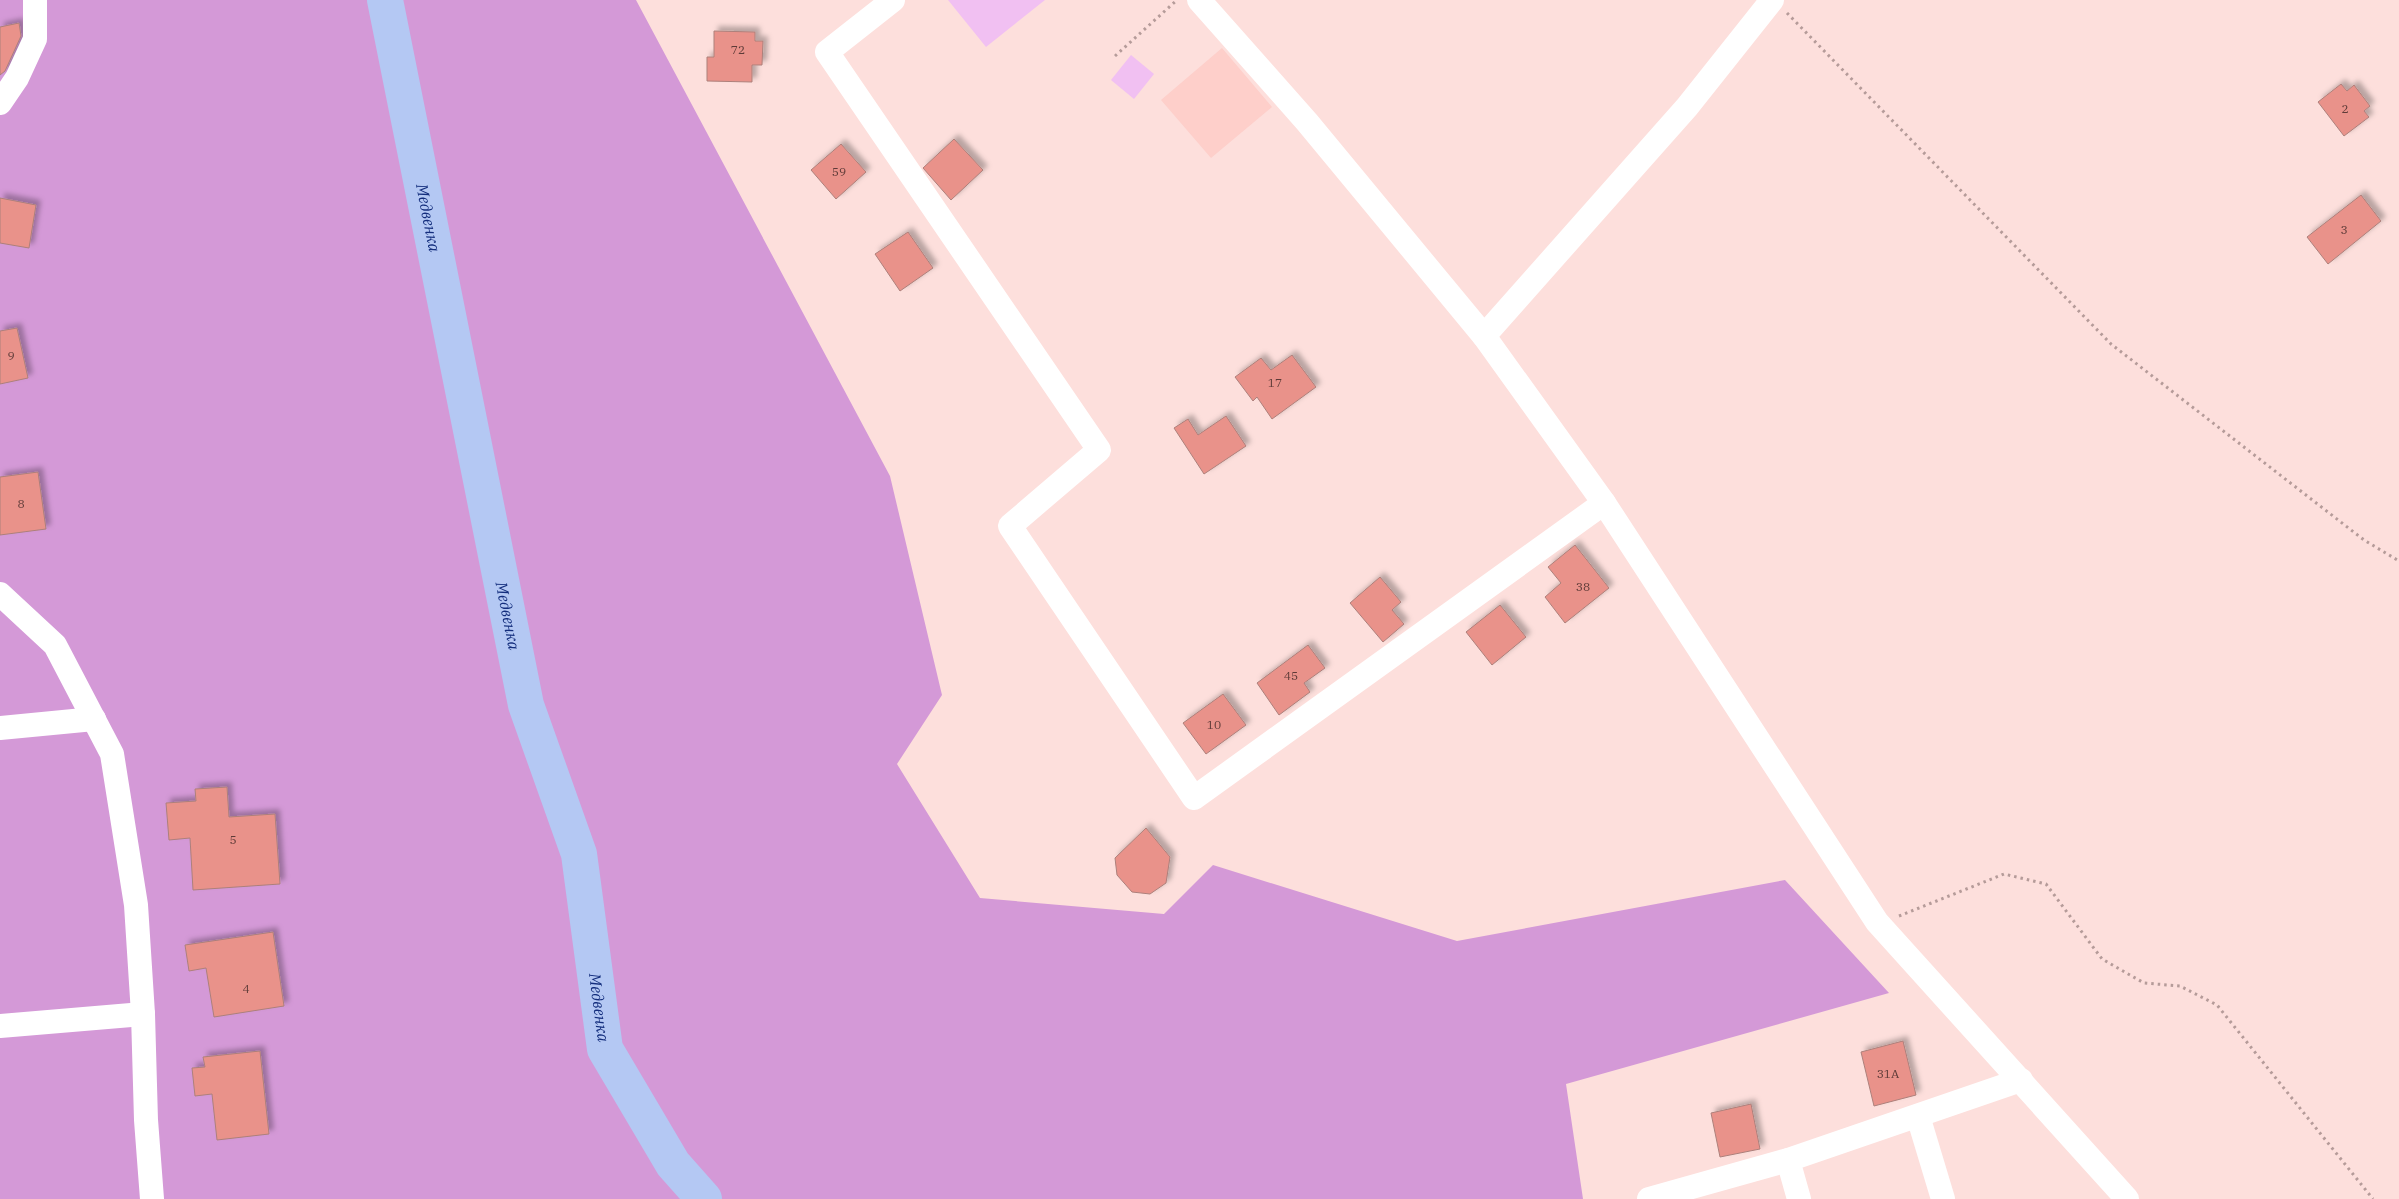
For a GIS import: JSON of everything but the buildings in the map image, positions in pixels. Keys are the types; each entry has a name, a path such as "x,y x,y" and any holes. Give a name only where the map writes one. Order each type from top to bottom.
{"street":[{"path":"0,103 17,78 35,39 35,0"},
{"path":"893,0 827,52 1100,450 1010,526 1194,798 1604,503"},
{"path":"1199,0 1307,122 1484,336 1604,503 1877,922 2127,1199"},
{"path":"1484,336 1777,4"},
{"path":"0,594 55,645 112,754 136,905 144,1014 146,1120 152,1199"},
{"path":"0,728 94,719"},
{"path":"0,1026 144,1014"},
{"path":"1649,1199 1788,1160 2021,1080"},
{"path":"1918,1116 1943,1199"},
{"path":"1788,1160 1799,1199"}],"path":[{"path":"1115,56 1178,0"},
{"path":"1777,4 2111,344 2364,540 2399,561"},
{"path":"1877,922 2004,874 2046,884 2102,958 2144,983 2180,986 2217,1005 2373,1199"}],"shaded area":[{"path":"0,0 636,0 890,476 942,695 897,764 980,898 1164,914 1213,865 1457,941 1785,880 1889,993 1566,1084 1583,1199 0,1199"},
{"path":"948,0 1045,0 986,47"},
{"path":"1222,48 1272,107 1211,158 1161,100"},
{"path":"1131,55 1154,74 1134,99 1111,80"}],"waterway":[{"name":"Медвенка","path":"385,0 526,705 579,854 605,1049 673,1164 704,1199"}]}
